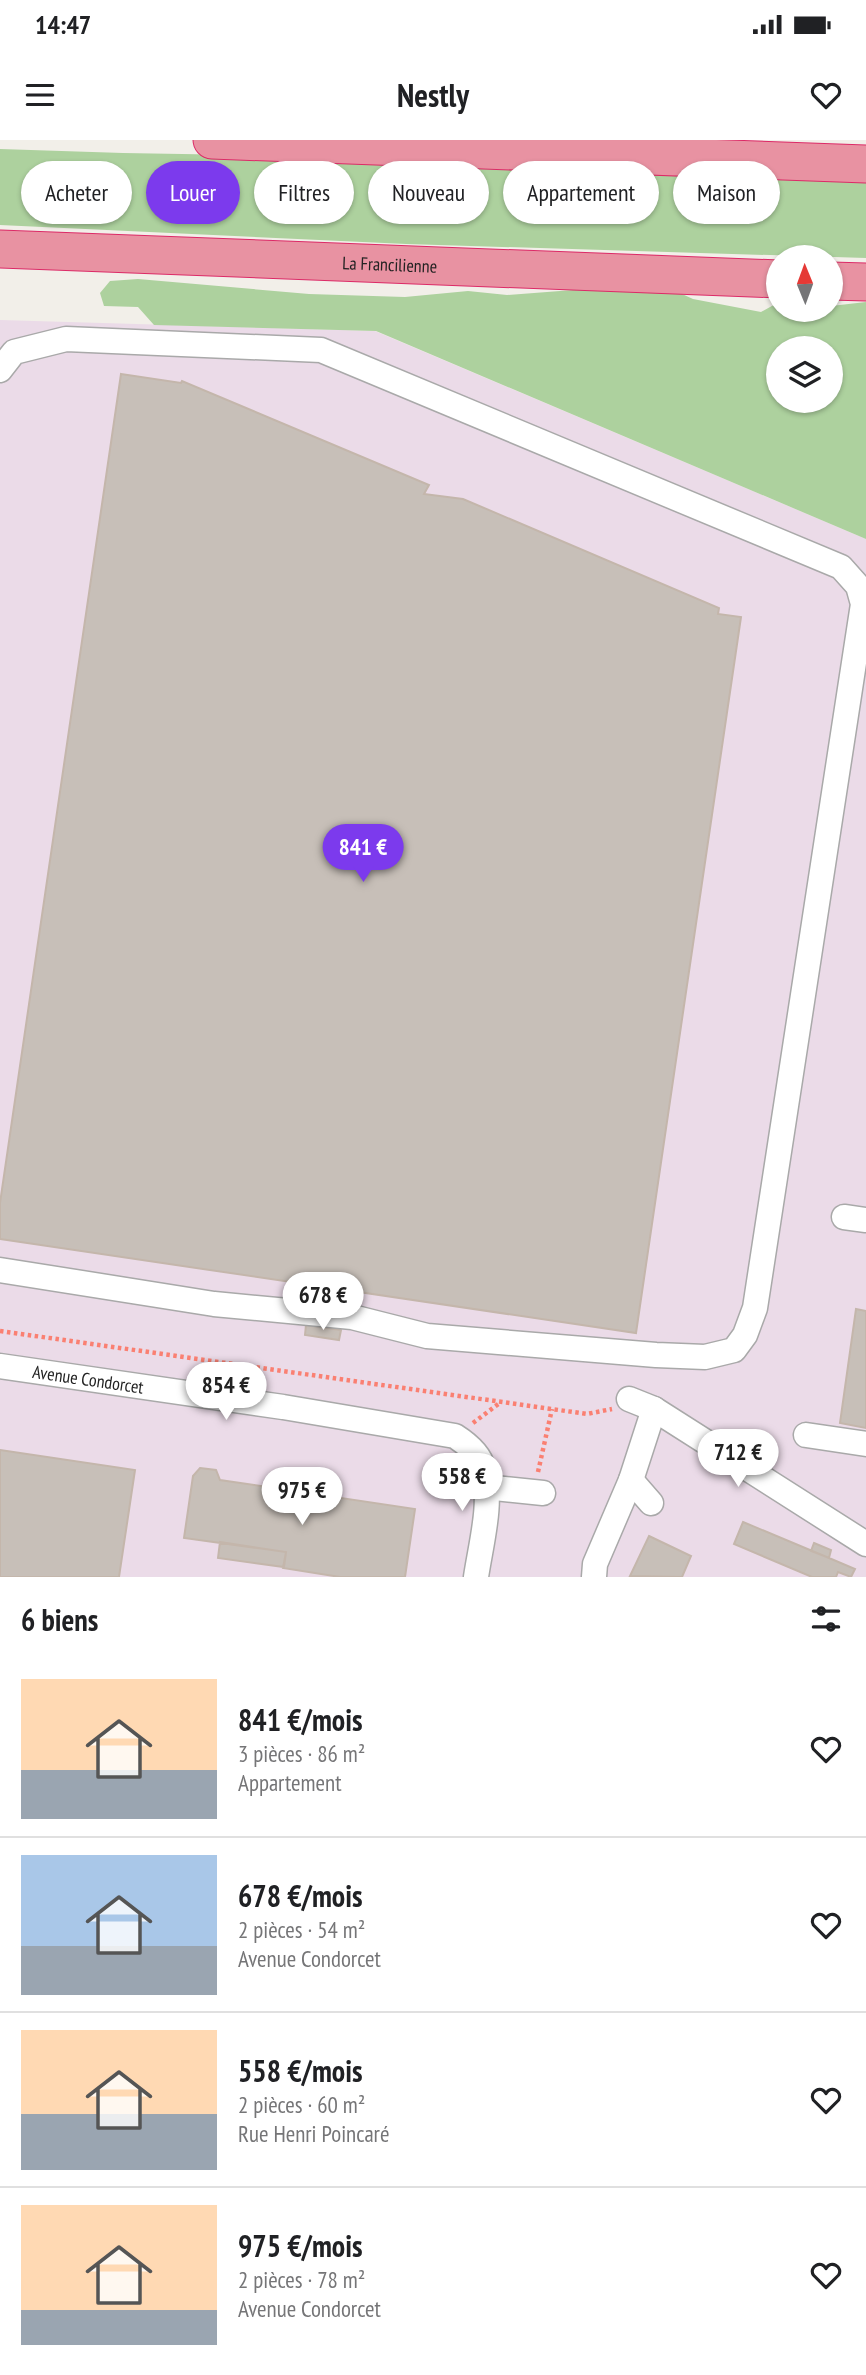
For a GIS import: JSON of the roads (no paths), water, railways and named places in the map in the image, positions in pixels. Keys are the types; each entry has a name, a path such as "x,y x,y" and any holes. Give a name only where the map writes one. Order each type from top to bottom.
{"highway":[{"path":"212,140 866,164"},
{"name":"La Francilienne","path":"0,249 766,278"},
{"path":"844,281 866,282"}],"street":[{"path":"0,370 14,352 66,340 321,350 841,567 858,586 863,604 755,1308 745,1335 734,1350 705,1357 656,1355 427,1336 352,1317 215,1304 0,1270"},
{"name":"Avenue Condorcet","path":"0,1366 284,1407 460,1440 483,1465 485,1487"},
{"path":"629,1399 654,1409 866,1544"},
{"path":"594,1577 595,1564 631,1480 654,1409"},
{"path":"806,1436 866,1444"},
{"path":"631,1480 651,1503"},
{"path":"476,1577 486,1509 485,1487 536,1492"}]}
